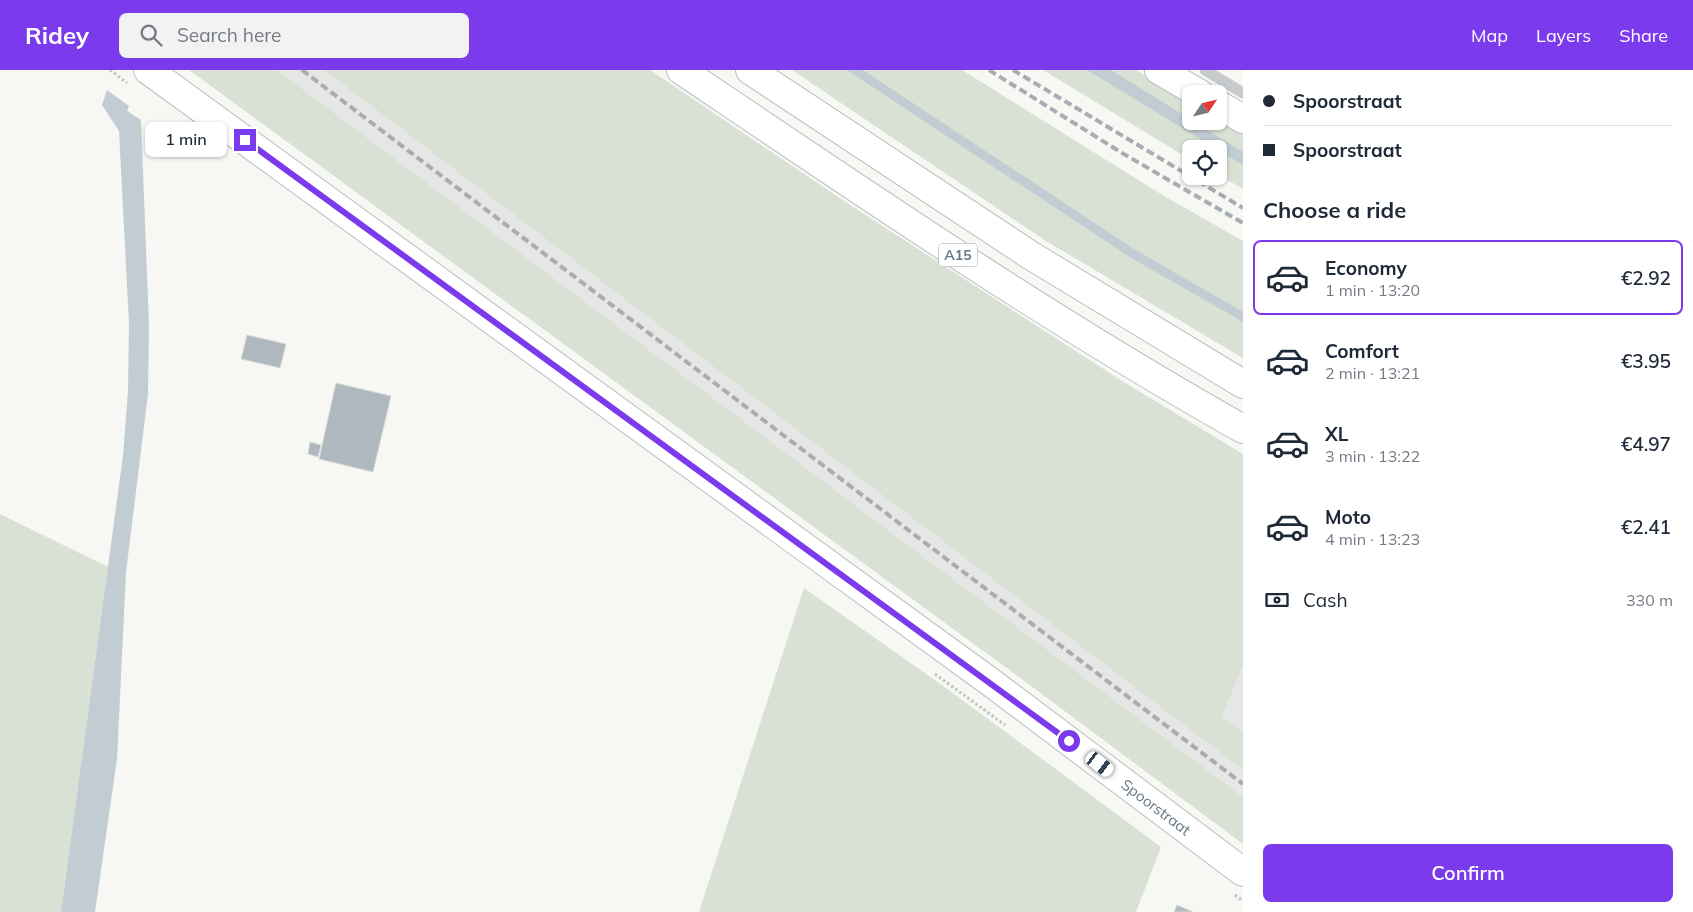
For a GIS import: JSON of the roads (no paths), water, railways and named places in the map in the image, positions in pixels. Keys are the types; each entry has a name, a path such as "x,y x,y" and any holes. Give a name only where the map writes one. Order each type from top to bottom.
{"main road":[{"name":"Spoorstraat","path":"148,70 990,681 1243,872"},
{"name":"A15","path":"680,70 938,241 1071,326 1243,429"},
{"name":"A15","path":"750,70 1030,255 1243,384"},
{"path":"1159,70 1185,85"},
{"path":"1228,110 1243,119"}],"lane":[{"path":"1205,70 1243,93"}],"railway":[{"path":"302,70 1243,784"},
{"path":"989,70 1122,153 1243,223"},
{"path":"1013,70 1243,208"}]}
